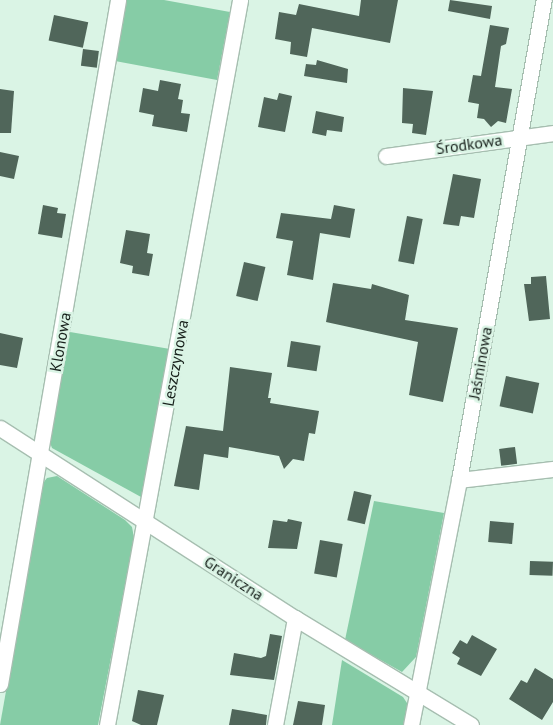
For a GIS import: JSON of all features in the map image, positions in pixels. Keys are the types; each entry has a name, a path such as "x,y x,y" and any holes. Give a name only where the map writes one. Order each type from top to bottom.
{"street":[{"name":"Klonowa","path":"0,684 118,0"},
{"name":"Leszczynowa","path":"107,725 240,0"},
{"name":"Jaśminowa","path":"411,725 459,480 522,137 544,0"},
{"name":"Środkowa","path":"386,156 553,134"},
{"name":"Graniczna","path":"0,428 146,520 295,618 417,694 471,725"},
{"path":"459,480 553,469"},
{"path":"275,725 295,618"}],"green space":[{"path":"125,0 164,0 230,12 217,80 115,61"},
{"path":"70,332 170,349 141,497 52,448 49,440"},
{"path":"57,476 125,520 132,527 134,538 98,725 0,725 43,483 47,478"},
{"path":"374,501 444,513 416,657 402,672 345,640"},
{"path":"342,660 403,697 409,706 406,725 332,725"}],"building":[{"path":"361,0 398,0 390,43 312,28 307,57 290,54 291,42 275,39 279,12 296,15 299,4 359,16"},
{"path":"450,0 492,6 490,19 448,11"},
{"path":"54,15 88,22 83,48 49,40"},
{"path":"490,25 509,28 506,44 501,46 495,87 512,89 506,123 498,121 491,127 484,119 477,118 479,104 468,102 473,75 481,76"},
{"path":"83,49 99,51 97,68 81,66"},
{"path":"317,60 348,69 347,83 304,76 306,64 316,65"},
{"path":"160,80 181,84 178,99 183,100 181,113 190,114 187,132 152,126 154,115 139,112 143,88 158,91"},
{"path":"403,88 433,91 426,135 412,133 413,124 402,123"},
{"path":"0,89 14,91 11,133 0,133"},
{"path":"279,93 292,96 285,132 258,127 264,97 277,100"},
{"path":"316,111 344,117 342,132 327,130 326,136 312,133"},
{"path":"0,152 19,156 14,179 0,176"},
{"path":"453,174 481,179 474,218 461,216 459,226 443,224"},
{"path":"43,205 58,208 57,213 66,214 62,238 38,234"},
{"path":"334,205 355,209 350,238 320,233 313,280 287,275 293,241 276,238 281,213 331,219"},
{"path":"407,216 423,219 414,264 398,261"},
{"path":"126,230 150,234 147,253 153,254 149,276 132,273 133,266 120,263"},
{"path":"244,262 265,267 258,301 236,296"},
{"path":"546,276 550,319 529,321 524,284 531,284 531,277"},
{"path":"333,283 371,289 372,284 409,295 405,320 458,328 443,402 409,395 418,342 326,322"},
{"path":"0,333 23,338 17,368 0,365"},
{"path":"291,341 321,346 317,371 287,367"},
{"path":"230,367 272,373 268,398 271,398 270,403 319,411 315,434 309,433 304,461 293,459 284,469 279,456 229,447 228,458 204,454 199,490 174,486 186,426 223,431"},
{"path":"506,376 539,383 533,413 500,406"},
{"path":"515,447 517,464 501,466 499,449"},
{"path":"354,491 372,495 365,524 347,520"},
{"path":"288,519 302,522 297,549 268,548 273,520 287,522"},
{"path":"490,521 514,523 512,544 488,542"},
{"path":"320,540 343,544 337,577 314,573"},
{"path":"530,561 553,562 552,576 530,575"},
{"path":"270,634 282,636 274,680 230,675 234,653 261,658 266,656"},
{"path":"472,635 497,649 481,676 457,664 460,658 452,653 460,640 467,644"},
{"path":"535,668 553,679 553,702 542,720 509,699 521,680 527,683"},
{"path":"138,690 164,695 157,725 141,725 132,721"},
{"path":"298,701 325,705 322,725 293,725"},
{"path":"232,709 267,715 266,725 229,725"}]}
